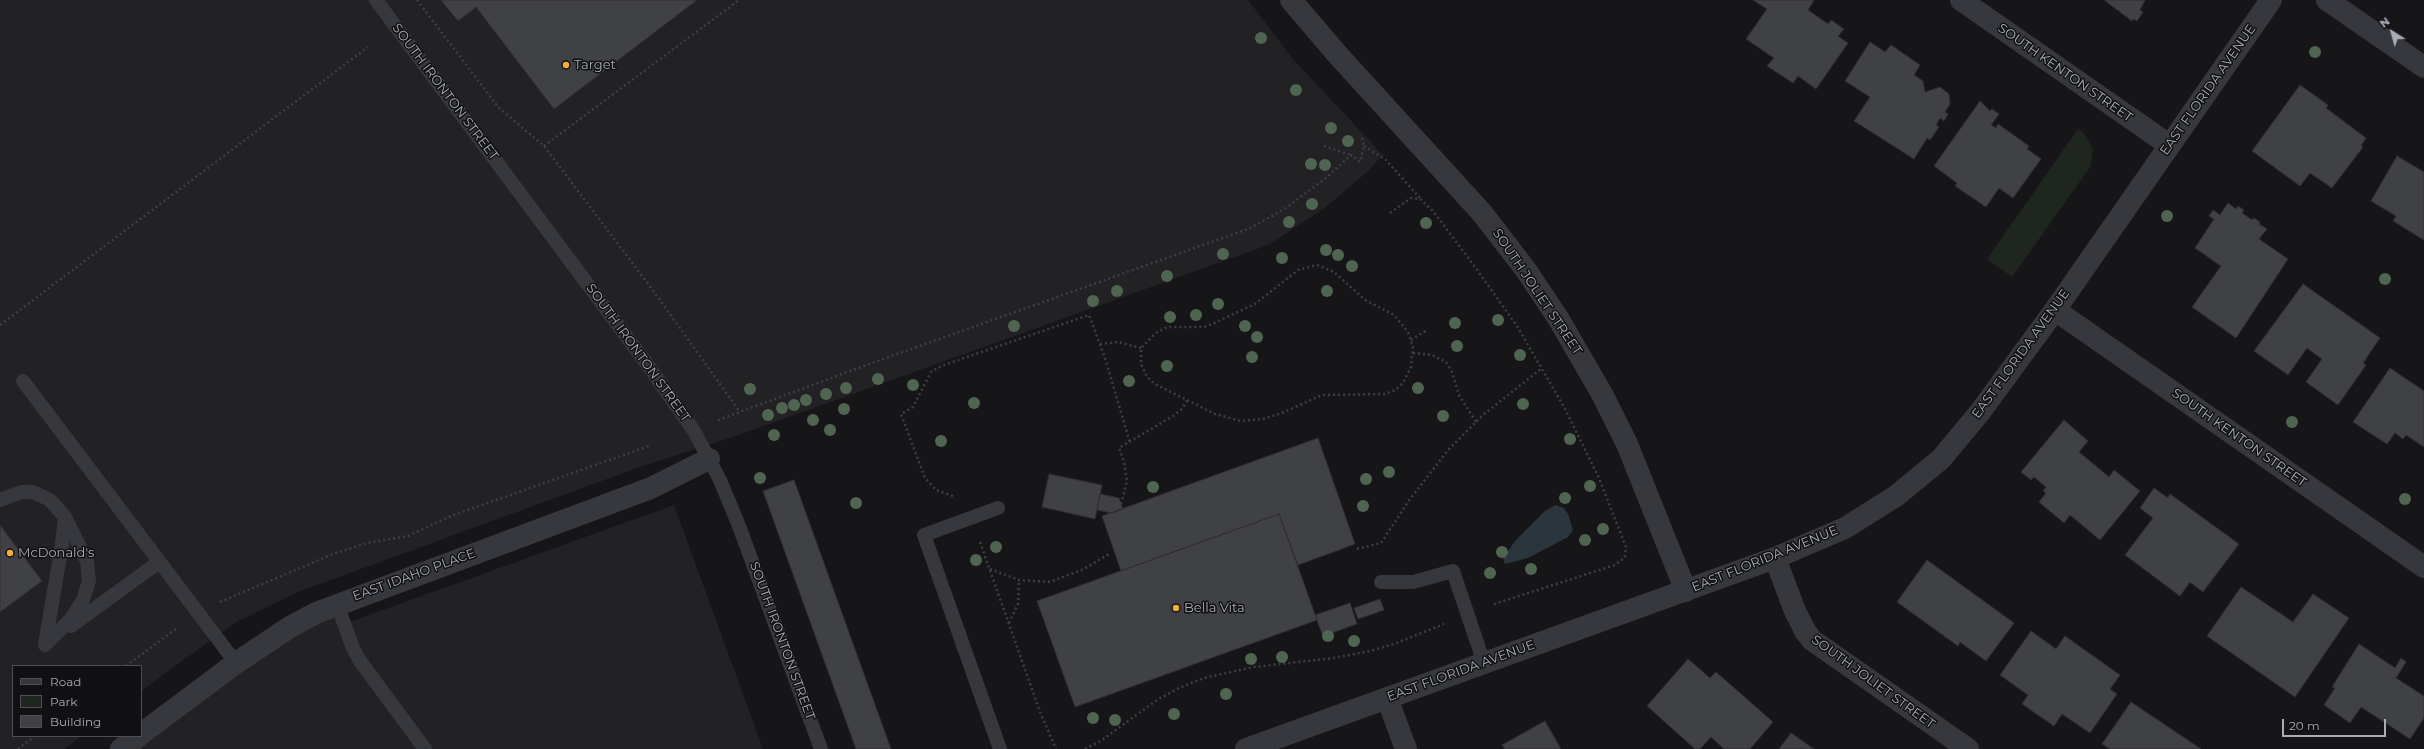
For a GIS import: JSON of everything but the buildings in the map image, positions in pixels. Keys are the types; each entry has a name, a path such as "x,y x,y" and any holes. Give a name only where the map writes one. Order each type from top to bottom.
{"street":[{"name":"SOUTH JOLIET STREET","path":"1291,0 1337,54 1456,183 1493,227 1540,292 1575,345 1612,413 1648,494 1686,591"},
{"name":"SOUTH KENTON STREET","path":"1961,0 2169,145"},
{"name":"EAST FLORIDA AVENUE","path":"1246,749 1775,558 1859,520 1916,481 1941,458 1964,432 2054,310 2271,0"},
{"path":"2327,0 2424,67"},
{"name":"SOUTH KENTON STREET","path":"2054,310 2424,567"},
{"name":"EAST IDAHO PLACE","path":"142,734 236,663 290,627 337,604 651,488 709,459"},
{"name":"SOUTH JOLIET STREET","path":"1775,558 1795,611 1805,631 1812,640 1968,749"},
{"path":"1387,698 1406,749"},
{"name":"EAST IDAHO PLACE","path":"121,749 137,737"}],"lane":[{"name":"SOUTH IRONTON STREET","path":"376,0 670,395 709,459 740,526 821,749"},
{"path":"23,381 236,663"},
{"path":"0,500 22,492 33,492 50,500 65,517 87,561 89,581 78,610 45,645"},
{"path":"998,508 924,535 1000,749"},
{"path":"45,645 62,544 65,517"},
{"path":"45,645 159,562"},
{"path":"1381,582 1413,582 1453,571 1484,663"},
{"path":"337,604 353,648 360,661 425,749"}],"path":[{"path":"417,0 500,108 544,146 648,285 740,412"},
{"path":"544,146 739,0"},
{"path":"0,325 368,47"},
{"path":"1324,146 1351,155 1360,162 1364,146 1361,135"},
{"path":"1085,749 1102,740 1157,700 1179,688 1204,678 1254,667 1334,658 1370,651 1394,644 1468,614 1615,565 1625,557 1624,541 1599,478 1542,368 1475,267 1433,211 1420,199 1389,162 1374,150 1364,146"},
{"path":"718,420 1248,229 1283,210 1326,178 1351,155"},
{"path":"1390,213 1406,201 1416,198 1420,199"},
{"path":"1317,265 1334,272 1365,300 1394,315 1404,326 1411,340 1413,353 1411,368 1406,378 1395,390 1385,394 1322,395 1282,413 1263,419 1232,420 1215,414 1188,399 1155,384 1147,377 1141,364 1141,348 1156,333 1167,327 1204,327 1239,313 1255,304 1298,270 1317,265"},
{"path":"1056,749 1040,712 964,496 941,493 925,478 901,414 913,407 932,372 941,366 1089,314 1100,344 1130,443"},
{"path":"1411,340 1426,330"},
{"path":"1100,344 1118,342 1141,348"},
{"path":"1413,353 1438,356 1446,362 1452,372 1459,395 1476,422"},
{"path":"1358,549 1381,543 1429,472 1476,422 1542,368"},
{"path":"1121,504 1127,481 1126,469 1119,448 1130,443 1174,416 1182,409 1188,399"},
{"path":"127,665 197,613 333,554 367,543 408,536 451,516 649,446"},
{"path":"990,568 1019,580 1040,582 1059,580 1084,569 1108,554"},
{"path":"1008,623 1018,604 1019,580"},
{"path":"18,749 34,737"}],"shaded area":[{"path":"0,0 1248,0 1292,58 1383,155 1367,172 1325,208 1268,245 736,436 640,467 298,592 236,622 142,690 142,665 12,665 12,737 80,737 64,749 0,749"},
{"path":"674,505 763,749 121,749 139,737 142,737 142,735 337,604 344,624"},
{"path":"1556,505 1564,508 1568,514 1573,530 1568,537 1528,558 1505,564 1503,559 1515,541 1546,510"}],"green space":[{"path":"2078,129 2084,133 2093,150 2091,166 2012,277 1987,259"}],"place":[{"name":"Target","path":"566,65"},
{"name":"McDonald's","path":"10,553"},
{"name":"Bella Vita","path":"1176,608"}]}
